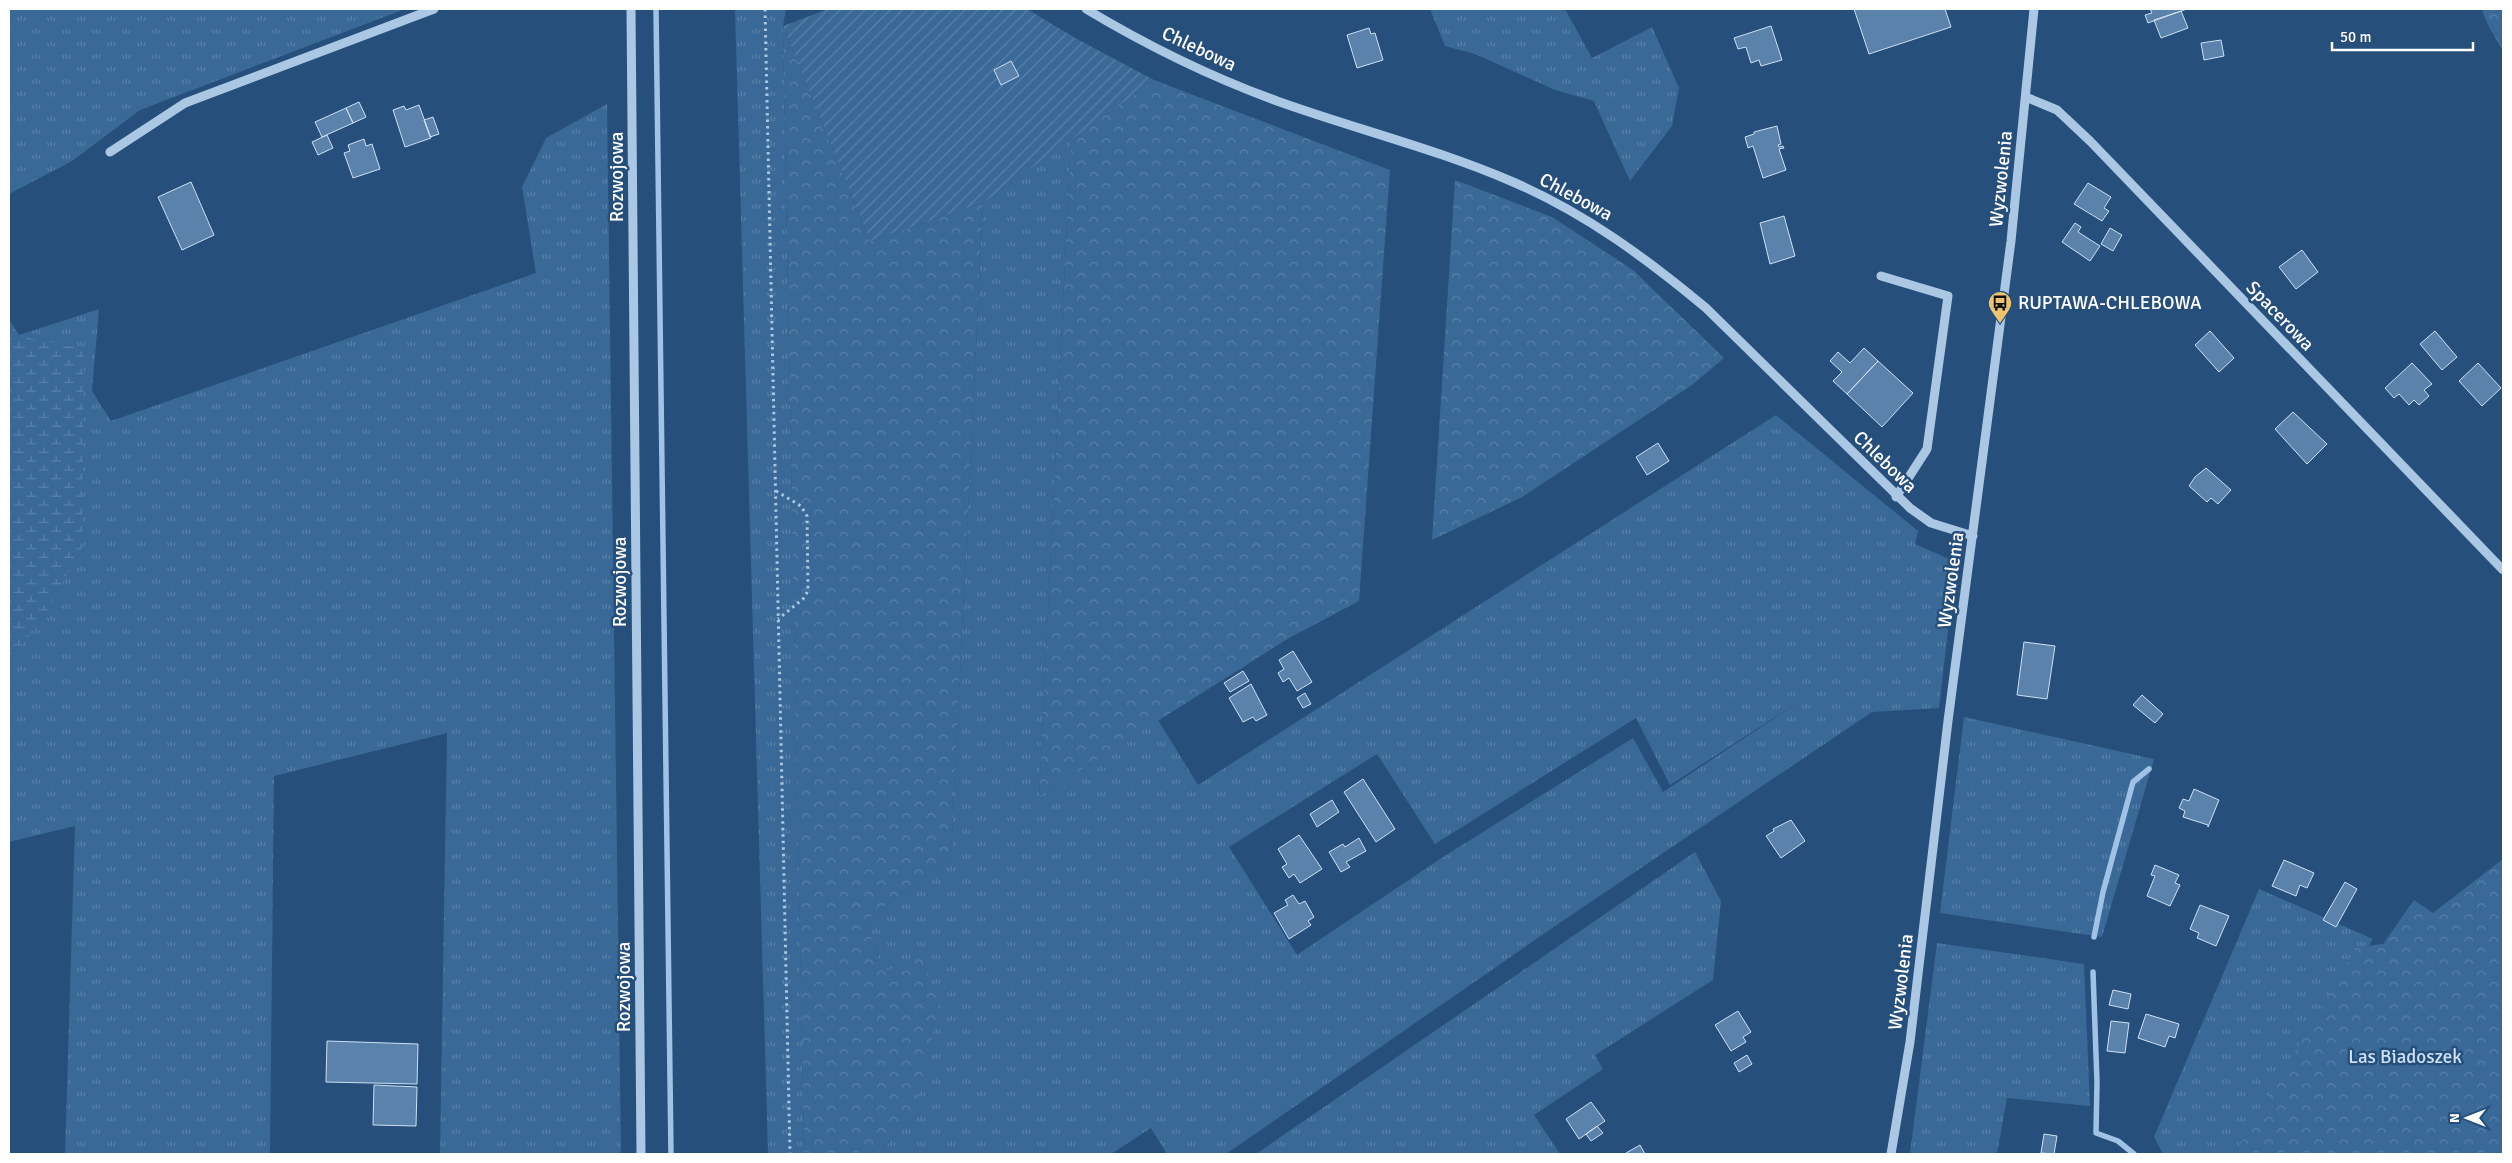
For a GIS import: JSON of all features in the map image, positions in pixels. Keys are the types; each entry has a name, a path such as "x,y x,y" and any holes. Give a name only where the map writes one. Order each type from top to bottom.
{"street":[{"path":"110,152 185,103 434,9"},
{"name":"Rozwojowa","path":"632,9 641,1154"},
{"name":"Chlebowa","path":"1086,9 1173,56 1244,88 1512,182 1603,229 1650,262 1706,308 1896,496 1931,522 1973,536"},
{"name":"Wyzwolenia","path":"1892,1154 1910,1042 2011,241 2034,9"},
{"name":"Spacerowa","path":"2026,97 2057,110 2090,142 2503,570"},
{"path":"1881,276 1948,296 1927,450 1896,496"}],"path":[{"path":"765,9 790,1154"},
{"path":"775,491 801,506 808,522 808,591 803,599 778,619"}],"green space":[{"path":"9,9 405,9 140,110 72,161 9,194"},
{"path":"735,9 786,9 783,26 792,504 798,508 802,595 794,601 804,1154 768,1154"},
{"path":"828,9 1027,9 1077,39 1154,80 983,203 870,241 783,26"},
{"path":"1430,9 1565,9 1592,58 1652,27 1679,88 1672,126 1630,181 1594,101 1555,90 1475,54 1445,46"},
{"path":"2485,9 2503,9 2503,51 2482,11"},
{"path":"783,26 870,241 983,203 951,856 865,921 884,972 921,955 939,1004 915,1116 877,1154 804,1154"},
{"path":"1154,80 1390,170 1359,601 1289,638 1039,796 1071,139"},
{"path":"607,104 621,1154 440,1154 447,733 274,776 270,1154 65,1154 75,826 9,842 9,320 19,335 99,309 92,391 111,421 536,273 522,187 546,138"},
{"path":"1071,139 1039,796 1158,720 1198,785 1776,415 1918,531 1915,544 1956,562 1939,708 1872,712 1561,922 1226,1154 1167,1154 1151,1128 1111,1154 877,1154 915,1116 884,973 865,921 951,856 983,203","holes":["1808,696 1663,792 1633,738 1443,857 1297,955 1229,847 1377,754 1435,844 1636,718 1670,785"]},
{"path":"1455,180 1552,217 1633,270 1724,358 1692,385 1522,497 1432,540"},
{"path":"9,320 19,336 84,349 82,547 43,618 9,661"},
{"path":"1964,717 2154,759 2102,937 1940,913"},
{"path":"1695,852 1721,901 1713,980 1595,1055 1603,1069 1534,1115 1560,1154 1256,1154"},
{"name":"Las Biadoszek","path":"2503,859 2503,1154 2235,1154 2356,947 2383,944 2414,900 2433,913"},
{"path":"2259,889 2373,939 2235,1154 2163,1154 2154,1137"},
{"path":"1937,943 2084,964 2090,1106 2007,1098 1997,1154 1910,1154"}],"building":[{"path":"1854,9 1945,9 1951,27 1869,54"},
{"path":"2150,9 2187,9 2148,23 2145,15 2152,13"},
{"path":"2181,11 2188,28 2161,38 2154,20"},
{"path":"1771,26 1782,60 1761,66 1759,60 1751,63 1746,47 1738,49 1734,38"},
{"path":"1369,28 1371,34 1375,33 1383,60 1357,68 1347,35"},
{"path":"2221,40 2224,56 2204,60 2201,43"},
{"path":"1011,61 1019,76 1001,85 994,70"},
{"path":"359,102 366,117 353,123 346,108"},
{"path":"419,105 431,138 405,147 393,110 404,106 406,110"},
{"path":"346,108 353,123 322,137 315,122"},
{"path":"433,117 439,134 430,137 424,120"},
{"path":"1777,126 1781,144 1778,145 1784,148 1779,149 1786,170 1763,178 1753,146 1748,148 1745,137 1754,134 1754,132"},
{"path":"327,135 333,148 318,155 312,142"},
{"path":"364,139 366,146 372,144 380,169 353,178 344,153 350,151 348,145"},
{"path":"191,182 214,235 182,250 158,197"},
{"path":"2088,183 2111,197 2104,208 2109,211 2102,221 2074,204"},
{"path":"1784,216 1795,256 1770,264 1760,223"},
{"path":"2075,223 2081,227 2078,232 2100,246 2090,261 2062,242"},
{"path":"2110,228 2122,235 2113,251 2101,244"},
{"path":"2302,250 2318,272 2296,289 2279,267"},
{"path":"2210,331 2234,358 2219,372 2195,345"},
{"path":"2435,331 2457,357 2442,370 2420,344"},
{"path":"1864,348 1878,361 1847,394 1833,381 1842,372 1830,361 1838,352 1850,363"},
{"path":"1878,361 1913,393 1882,427 1847,394"},
{"path":"2412,363 2432,384 2424,390 2429,396 2419,405 2414,400 2409,405 2399,394 2394,398 2385,388"},
{"path":"2478,363 2501,388 2482,406 2459,381"},
{"path":"2293,412 2327,444 2307,464 2275,429"},
{"path":"1658,443 1669,461 1647,475 1636,457"},
{"path":"2206,468 2231,490 2218,504 2211,498 2207,502 2189,486 2195,477"},
{"path":"2024,642 2055,646 2047,699 2017,695"},
{"path":"1293,651 1312,682 1297,691 1289,678 1283,682 1278,673 1284,669 1279,660"},
{"path":"1243,671 1249,681 1230,692 1224,683"},
{"path":"1251,684 1267,715 1256,721 1253,717 1243,722 1229,698"},
{"path":"1305,693 1311,704 1303,708 1297,698"},
{"path":"2142,695 2163,714 2155,723 2133,705"},
{"path":"1363,779 1395,829 1376,842 1344,792"},
{"path":"2194,789 2219,800 2208,827 2208,825 2183,817 2185,811 2179,808 2183,799 2189,801"},
{"path":"1332,800 1339,812 1317,827 1310,814"},
{"path":"1791,820 1805,841 1781,858 1766,836 1774,831 1773,829"},
{"path":"1299,835 1322,869 1300,883 1294,874 1289,878 1282,867 1287,864 1278,849"},
{"path":"1359,838 1366,851 1346,862 1350,867 1341,872 1329,852 1343,844 1345,847"},
{"path":"2284,860 2314,873 2307,888 2300,885 2296,896 2272,886"},
{"path":"2155,865 2179,875 2175,883 2180,885 2170,906 2147,896 2155,876 2151,875"},
{"path":"2345,882 2357,889 2336,927 2323,920"},
{"path":"1293,895 1299,904 1305,901 1314,917 1308,921 1311,925 1289,939 1274,913 1288,905 1285,900"},
{"path":"2200,905 2229,916 2216,946 2197,938 2199,933 2190,929"},
{"path":"2113,990 2131,994 2128,1009 2109,1005"},
{"path":"1738,1011 1751,1032 1743,1037 1746,1042 1731,1051 1715,1025"},
{"path":"2146,1014 2179,1024 2175,1038 2169,1036 2165,1047 2138,1038"},
{"path":"2111,1021 2129,1023 2125,1053 2107,1051"},
{"path":"327,1041 418,1044 417,1084 326,1082"},
{"path":"1747,1055 1752,1064 1739,1072 1734,1063"},
{"path":"374,1085 417,1087 416,1126 373,1125"},
{"path":"1591,1102 1605,1121 1579,1139 1566,1119"},
{"path":"1597,1126 1603,1133 1591,1141 1586,1134"},
{"path":"2044,1134 2057,1136 2054,1154 2041,1153"},
{"path":"1640,1145 1645,1154 1626,1153"}],"waterway":[{"path":"656,9 671,1154"},
{"path":"2094,937 2103,892 2133,782 2149,769"},
{"path":"2093,972 2097,1082 2096,1133 2118,1141 2134,1154"}],"place":[{"name":"RUPTAWA-CHLEBOWA","path":"2000,324"}]}
